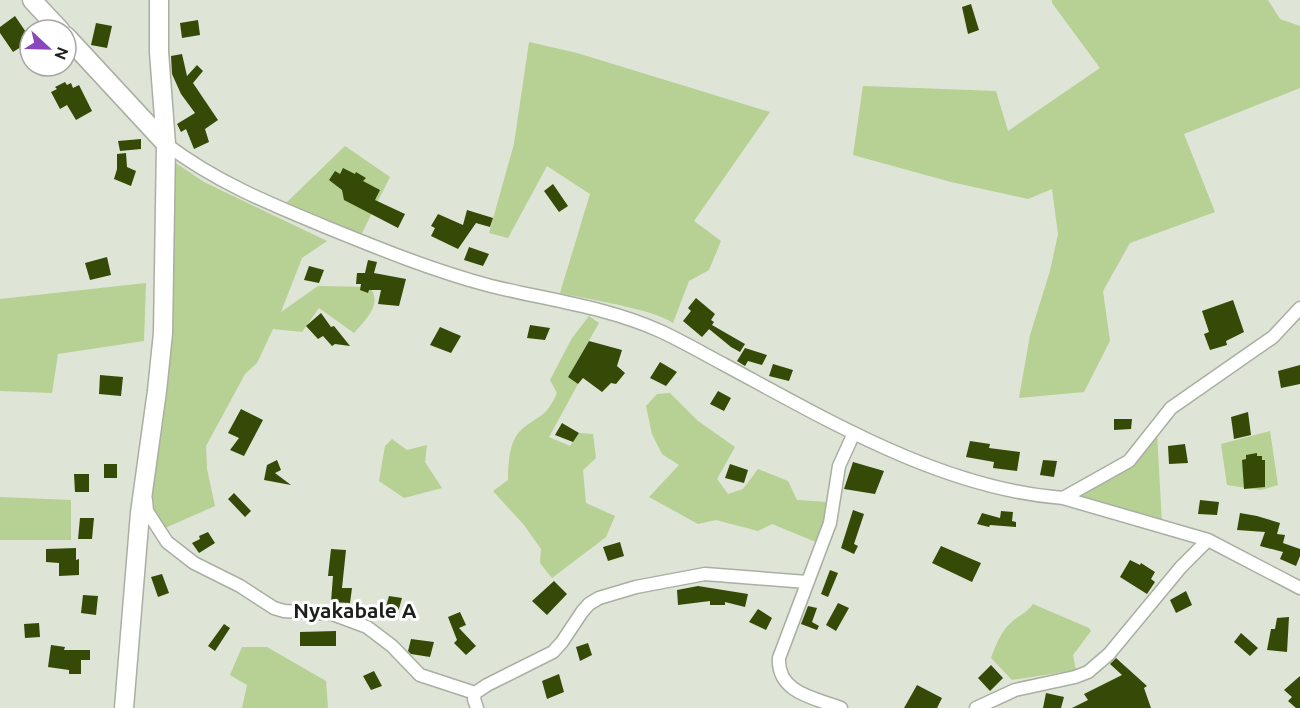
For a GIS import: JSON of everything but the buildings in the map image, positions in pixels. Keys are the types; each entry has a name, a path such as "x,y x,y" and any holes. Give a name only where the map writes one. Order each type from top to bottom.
{"street":[{"path":"32,0 49,18"},
{"path":"124,708 144,483 158,391 163,333 166,144 159,52 159,0"},
{"path":"78,49 166,144 208,174 275,206 406,260 489,285 600,310 660,331 854,433 946,472 995,486 1063,498 1208,540 1300,588"},
{"path":"1063,498 1129,460 1171,408 1273,337 1300,308"},
{"path":"841,708 807,696 788,685 779,669 779,658 831,523 839,466 854,433"},
{"path":"144,483 147,511 166,542 194,563 240,585 274,609 332,614 367,627 392,646 420,675 475,693"},
{"path":"976,708 1015,690 1088,672 1109,654 1181,567 1208,540"},
{"path":"477,708 475,693 553,652 589,604 606,595 705,574 807,582"}],"green space":[{"path":"1052,0 1268,0 1280,19 1300,26 1300,88 1184,134 1215,212 1130,243 1103,291 1110,341 1084,392 1019,398 1030,335 1050,271 1058,234 1052,189 1028,199 951,182 853,155 863,86 996,91 1008,131 1100,68"},
{"path":"529,42 577,53 770,112 694,221 721,241 709,270 689,281 673,323 636,309 560,293 590,194 547,166 508,238 489,233 514,144"},
{"path":"345,146 390,177 360,237 284,205"},
{"path":"164,155 204,182 327,241 302,258 281,312 318,286 370,287 375,300 371,312 354,333 319,308 302,332 273,329 257,363 245,374 206,446 207,469 215,506 165,528 150,517 148,425 161,338"},
{"path":"146,283 144,341 58,354 52,393 0,391 0,299"},
{"path":"589,316 599,323 568,377 578,384 549,437 570,446 579,433 593,434 596,458 583,470 586,503 615,516 606,537 552,578 540,563 541,549 524,525 493,491 508,480 510,454 517,435 542,415 553,401 557,393 550,380 572,338"},
{"path":"670,393 698,421 735,447 717,479 728,494 743,489 758,469 788,481 797,500 829,502 828,547 772,524 758,531 716,520 698,524 649,497 679,465 662,454 652,434 646,406 657,394"},
{"path":"1270,431 1278,485 1261,490 1227,485 1221,444"},
{"path":"1157,433 1162,523 1080,499 1082,495 1106,480"},
{"path":"392,439 407,450 427,445 425,462 442,488 404,498 379,481 385,446"},
{"path":"0,497 71,500 71,540 0,540"},
{"path":"1033,604 1089,628 1091,631 1073,655 1076,670 1012,680 991,658 1006,628"},
{"path":"242,647 267,647 326,681 328,708 242,708 247,685 230,675"}],"district":[{"name":"Nyakabale A","path":"355,610"}]}
